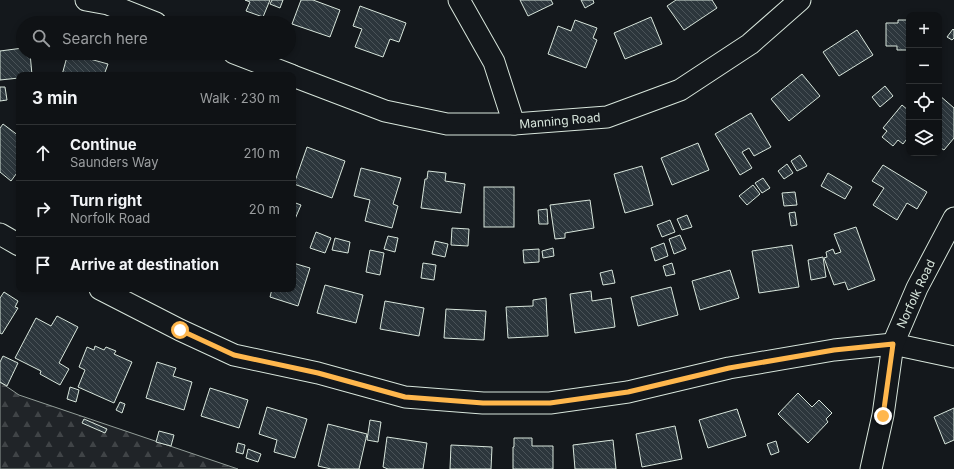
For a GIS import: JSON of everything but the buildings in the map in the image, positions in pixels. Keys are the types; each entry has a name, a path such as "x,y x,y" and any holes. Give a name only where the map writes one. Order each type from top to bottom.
{"street":[{"path":"86,0 108,4 138,16"},
{"path":"459,0 494,62 514,124"},
{"name":"Manning Road","path":"296,77 385,111 447,124 514,124 607,117 680,90 750,44 800,0"},
{"name":"Manning Road","path":"252,60 284,72"},
{"name":"Norfolk Road","path":"871,469 883,416 893,344 917,288 954,218"},
{"path":"0,234 16,243"},
{"path":"106,292 180,330 234,355 318,373 405,397 483,403 550,403 628,392 729,368 834,350 893,344 954,358"}],"green space":[{"path":"0,382 19,395 238,469 0,469"}],"route":[{"path":"180,330 234,355 318,373 405,397 483,403 550,403 628,392 729,368 834,350 893,344 883,416"}]}
